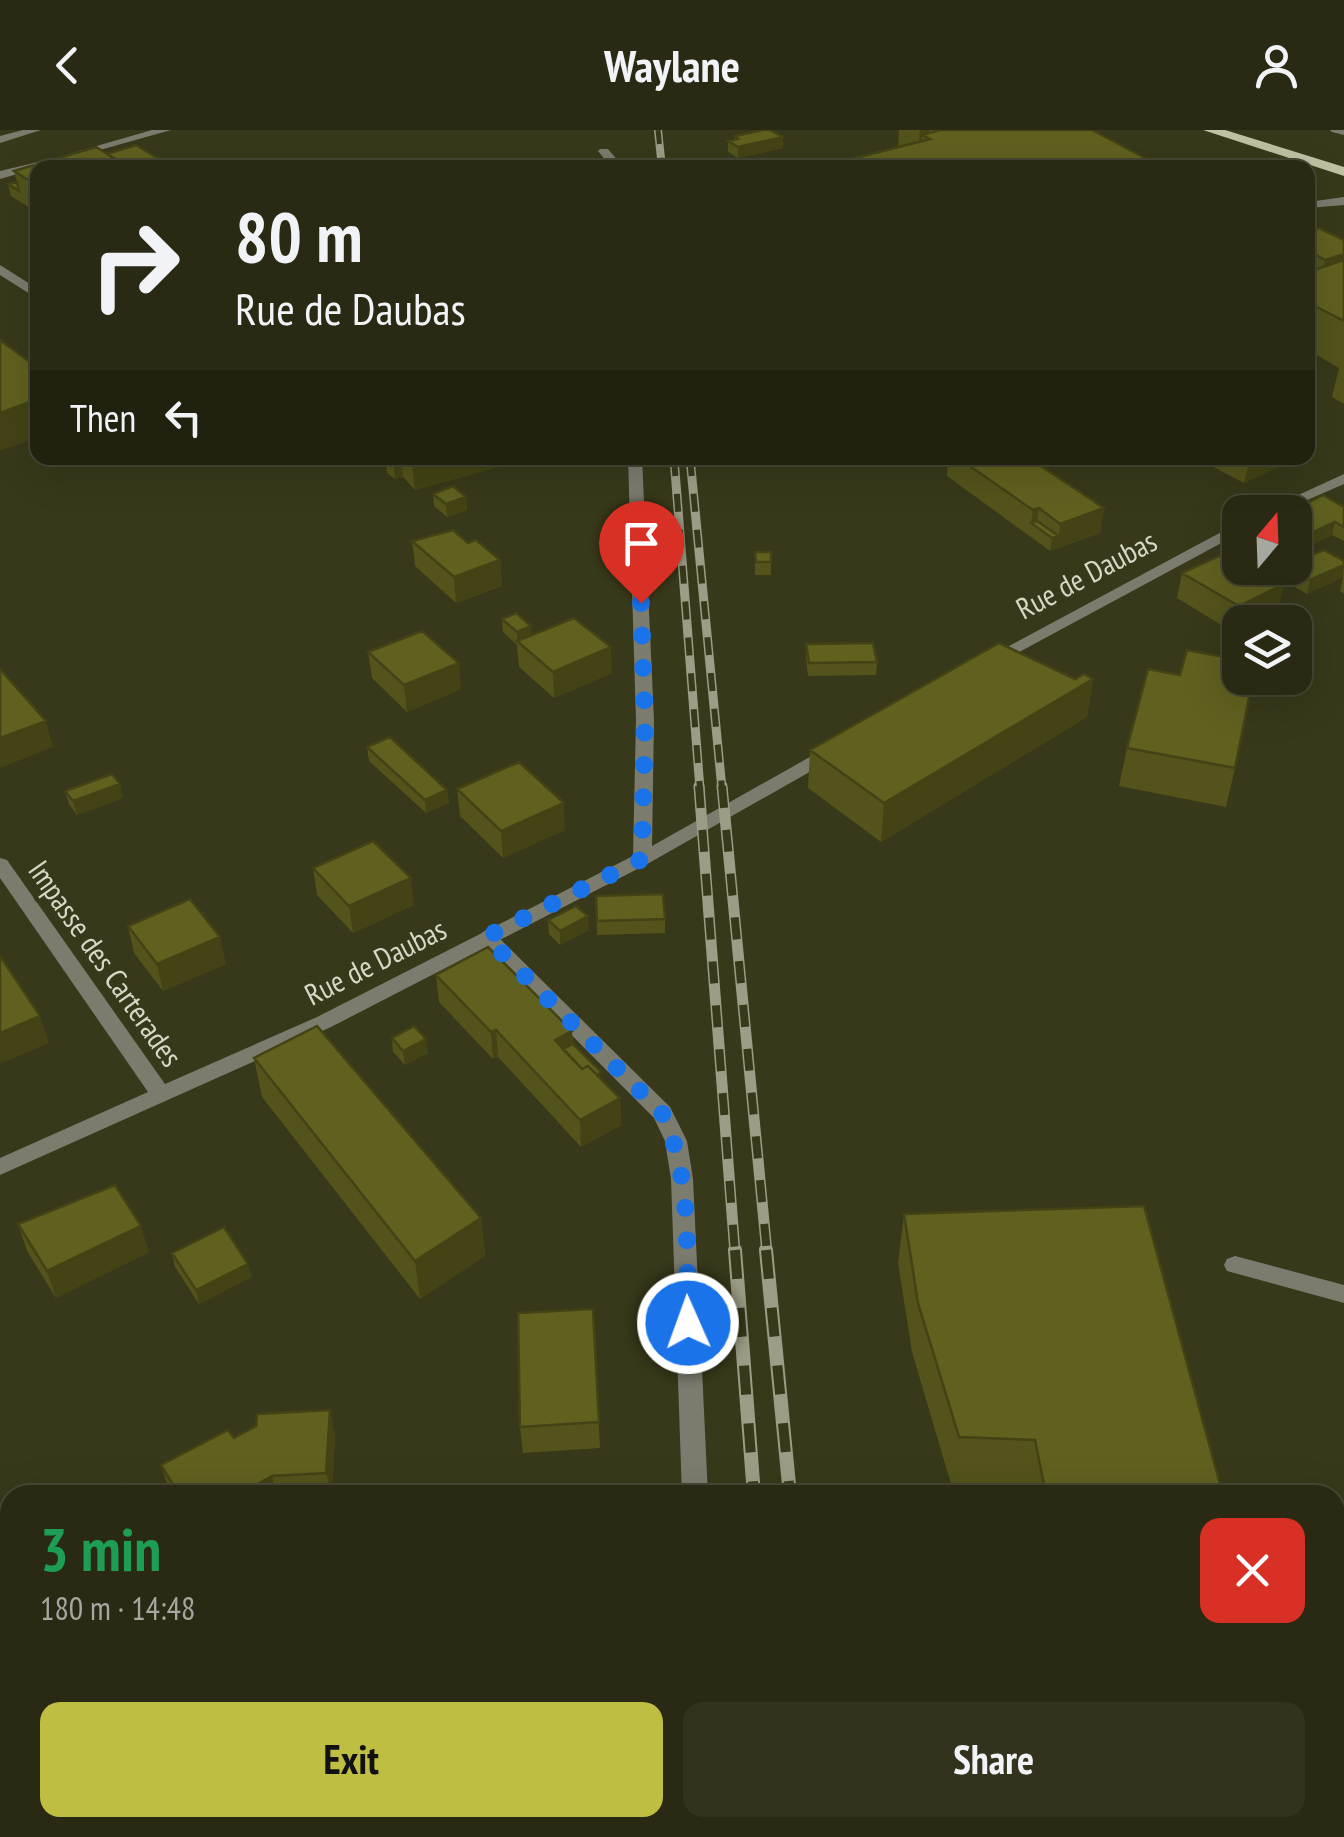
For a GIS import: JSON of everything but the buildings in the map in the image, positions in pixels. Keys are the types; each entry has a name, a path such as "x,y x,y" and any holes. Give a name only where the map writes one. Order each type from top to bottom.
{"main road":[{"path":"1210,130 1306,160"},
{"path":"1262,130 1344,155"},
{"path":"1315,163 1344,172"}],"street":[{"path":"0,140 35,130"},
{"path":"55,160 165,130"},
{"path":"1336,130 1344,132"},
{"path":"604,151 612,160"},
{"path":"0,175 30,167"},
{"path":"1315,204 1344,201"},
{"path":"0,268 30,289"},
{"path":"636,465 645,720 642,859"},
{"path":"1306,495 1344,478"},
{"name":"Rue de Daubas","path":"970,672 1054,623 1222,536"},
{"name":"Rue de Daubas","path":"0,1167 324,1022 642,859 854,739"},
{"name":"Impasse des Carterades","path":"0,864 162,1096"},
{"path":"486,937 662,1113 676,1141 682,1180 695,1485"},
{"path":"1235,1265 1344,1294"}],"railway":[{"path":"658,130 661,160"},
{"path":"675,465 700,789"},
{"path":"691,465 722,789"},
{"path":"699,786 735,1253"},
{"path":"722,786 767,1253"},
{"path":"735,1250 753,1485"},
{"path":"766,1250 789,1485"}],"route":[{"path":"641,603 645,720 642,859 486,937 662,1113 676,1141 682,1180 688,1323"}]}
